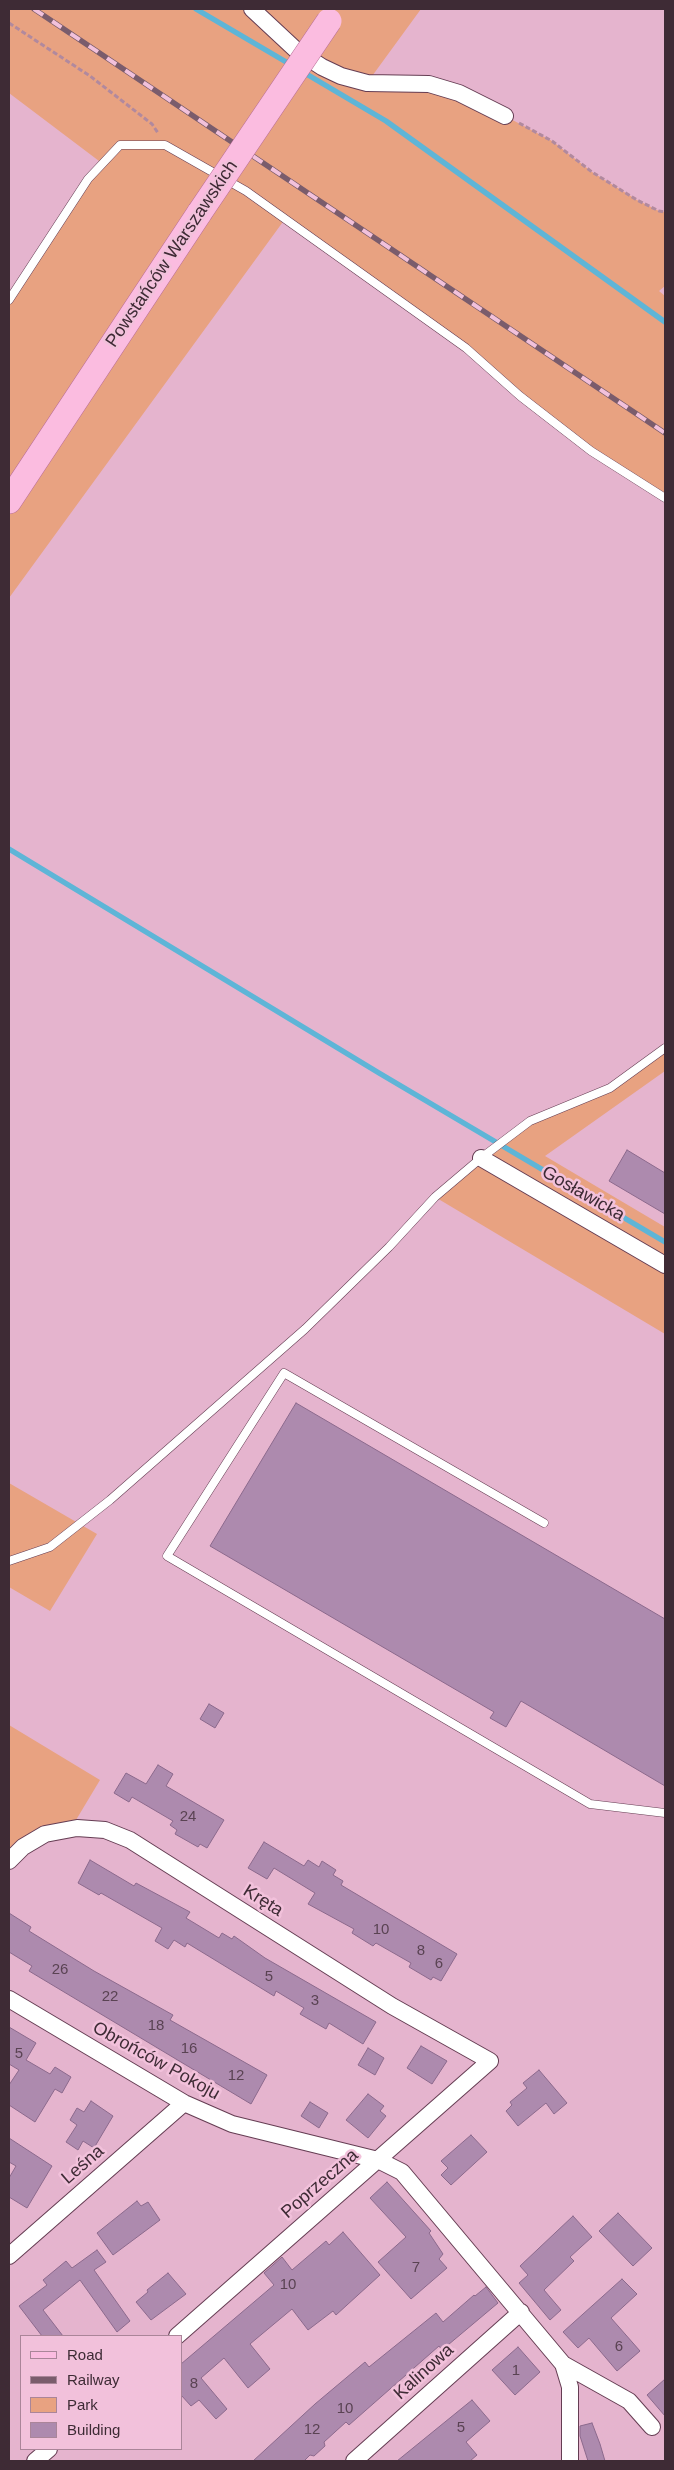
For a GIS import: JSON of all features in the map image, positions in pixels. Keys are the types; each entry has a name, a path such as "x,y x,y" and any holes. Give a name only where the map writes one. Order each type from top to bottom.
{"main road":[{"name":"Powstańców Warszawskich","path":"9,501 333,15"}],"street":[{"path":"252,9 296,50 322,67 341,76 367,83 429,84 459,93 505,116"},
{"name":"Gosławicka","path":"480,1158 665,1265"},
{"name":"Kręta","path":"9,1861 23,1847 45,1834 77,1828 105,1830 130,1840 392,2006 490,2061"},
{"name":"Obrońców Pokoju","path":"9,1999 184,2103 232,2124 378,2160 402,2172 564,2364"},
{"name":"Poprzeczna","path":"178,2335 490,2061"},
{"name":"Leśna","path":"9,2256 184,2103"},
{"name":"Kalinowa","path":"354,2461 521,2312"},
{"path":"564,2364 629,2401 652,2427"},
{"path":"564,2364 570,2387 570,2461"},
{"path":"35,2461 48,2450"}],"lane":[{"path":"9,300 88,179 120,145 165,145 246,191 466,348 520,396 591,451 665,498"},
{"path":"9,1562 50,1547 110,1500 305,1329 389,1247 436,1197 480,1158 530,1122 610,1088 665,1048"},
{"path":"544,1524 284,1373 167,1556 590,1804 665,1813"}],"path":[{"path":"9,23 90,76 129,106 152,124 165,145"},
{"path":"505,116 552,141 592,172 637,200 665,212"}],"green space":[{"path":"9,9 421,9 367,83 429,84 505,116 552,141 592,172 637,200 665,212 665,286 659,291 665,296 665,498 591,451 466,348 285,219 9,598 9,300 103,164 9,93"},
{"path":"665,1048 665,1071 545,1156 665,1227 665,1334 435,1197 530,1121 610,1088"},
{"path":"9,1483 97,1534 50,1611 9,1587"},
{"path":"9,1725 100,1780 70,1830 9,1861"}],"building":[{"path":"627,1150 665,1173 665,1214 609,1181"},
{"path":"296,1403 665,1619 665,1786 521,1701 506,1727 490,1718 494,1712 210,1546"},
{"path":"209,1704 224,1713 215,1728 200,1719"},
{"path":"158,1765 173,1774 166,1786 224,1820 207,1848 200,1844 198,1847 175,1834 177,1830 170,1825 173,1821 132,1797 129,1802 114,1793 126,1773 146,1784"},
{"path":"264,1842 304,1866 308,1860 319,1867 322,1861 336,1870 333,1875 343,1881 341,1885 457,1954 441,1981 433,1977 431,1980 409,1967 411,1963 376,1943 373,1946 352,1933 354,1929 308,1904 315,1893 274,1868 267,1879 248,1868"},
{"path":"90,1860 134,1886 136,1883 190,1912 186,1918 219,1938 222,1933 232,1939 234,1936 265,1958 376,2022 363,2044 329,2023 326,2029 300,2014 304,2008 276,1991 274,1996 187,1943 185,1947 174,1940 168,1949 155,1941 162,1928 101,1893 99,1895 78,1883"},
{"path":"9,1913 31,1927 29,1931 94,1971 173,2015 170,2020 267,2075 251,2104 29,1971 32,1966 9,1952"},
{"path":"9,2027 36,2043 26,2060 50,2074 55,2067 71,2077 62,2093 55,2089 35,2122 9,2105 9,2085 19,2070 9,2064"},
{"path":"421,2046 447,2061 432,2084 407,2068"},
{"path":"368,2048 384,2058 375,2075 358,2065"},
{"path":"539,2070 567,2103 554,2114 546,2103 518,2126 506,2111 512,2105 510,2102 527,2088 523,2083"},
{"path":"368,2094 384,2106 380,2111 386,2116 368,2138 346,2120"},
{"path":"91,2101 113,2116 94,2148 83,2141 78,2150 66,2142 77,2125 70,2120 77,2108 84,2112"},
{"path":"310,2102 328,2113 319,2128 301,2116"},
{"path":"471,2135 487,2152 451,2185 441,2175 448,2168 441,2161"},
{"path":"9,2138 52,2166 27,2208 9,2197 9,2178 16,2166 9,2162"},
{"path":"387,2182 431,2231 429,2233 443,2254 439,2259 447,2268 411,2299 378,2262 406,2237 370,2198"},
{"path":"137,2201 141,2206 148,2202 160,2220 113,2255 97,2233"},
{"path":"618,2213 652,2248 633,2266 599,2231"},
{"path":"573,2216 592,2237 570,2257 574,2261 544,2290 561,2310 550,2320 519,2283 528,2275 520,2266"},
{"path":"343,2232 380,2275 336,2315 333,2311 308,2330 292,2309 250,2344 270,2369 248,2388 224,2358 201,2378 227,2409 216,2419 199,2400 191,2406 182,2396 182,2363 274,2285 264,2273 282,2257 292,2270 326,2241 329,2245"},
{"path":"97,2250 106,2262 94,2270 130,2321 117,2332 80,2280 43,2310 62,2335 41,2335 19,2306 47,2285 43,2280 66,2261 72,2268"},
{"path":"168,2273 186,2294 151,2320 136,2302 148,2292 147,2290"},
{"path":"622,2279 637,2294 611,2318 640,2351 617,2371 589,2338 578,2348 563,2332"},
{"path":"486,2287 498,2303 442,2350 439,2346 349,2425 346,2422 324,2442 325,2446 314,2456 310,2455 304,2461 253,2461 315,2404 365,2362 369,2367 436,2313 443,2322"},
{"path":"518,2347 540,2372 515,2395 492,2370"},
{"path":"665,2379 665,2416 647,2395"},
{"path":"472,2400 490,2421 466,2442 477,2455 470,2461 397,2461"},
{"path":"592,2423 605,2461 588,2461 580,2436 580,2426"}],"waterway":[{"path":"196,9 293,66"},
{"path":"303,72 386,121 665,322"},
{"path":"9,849 379,1073 665,1242"}],"railway":[{"path":"34,9 665,433"}]}
